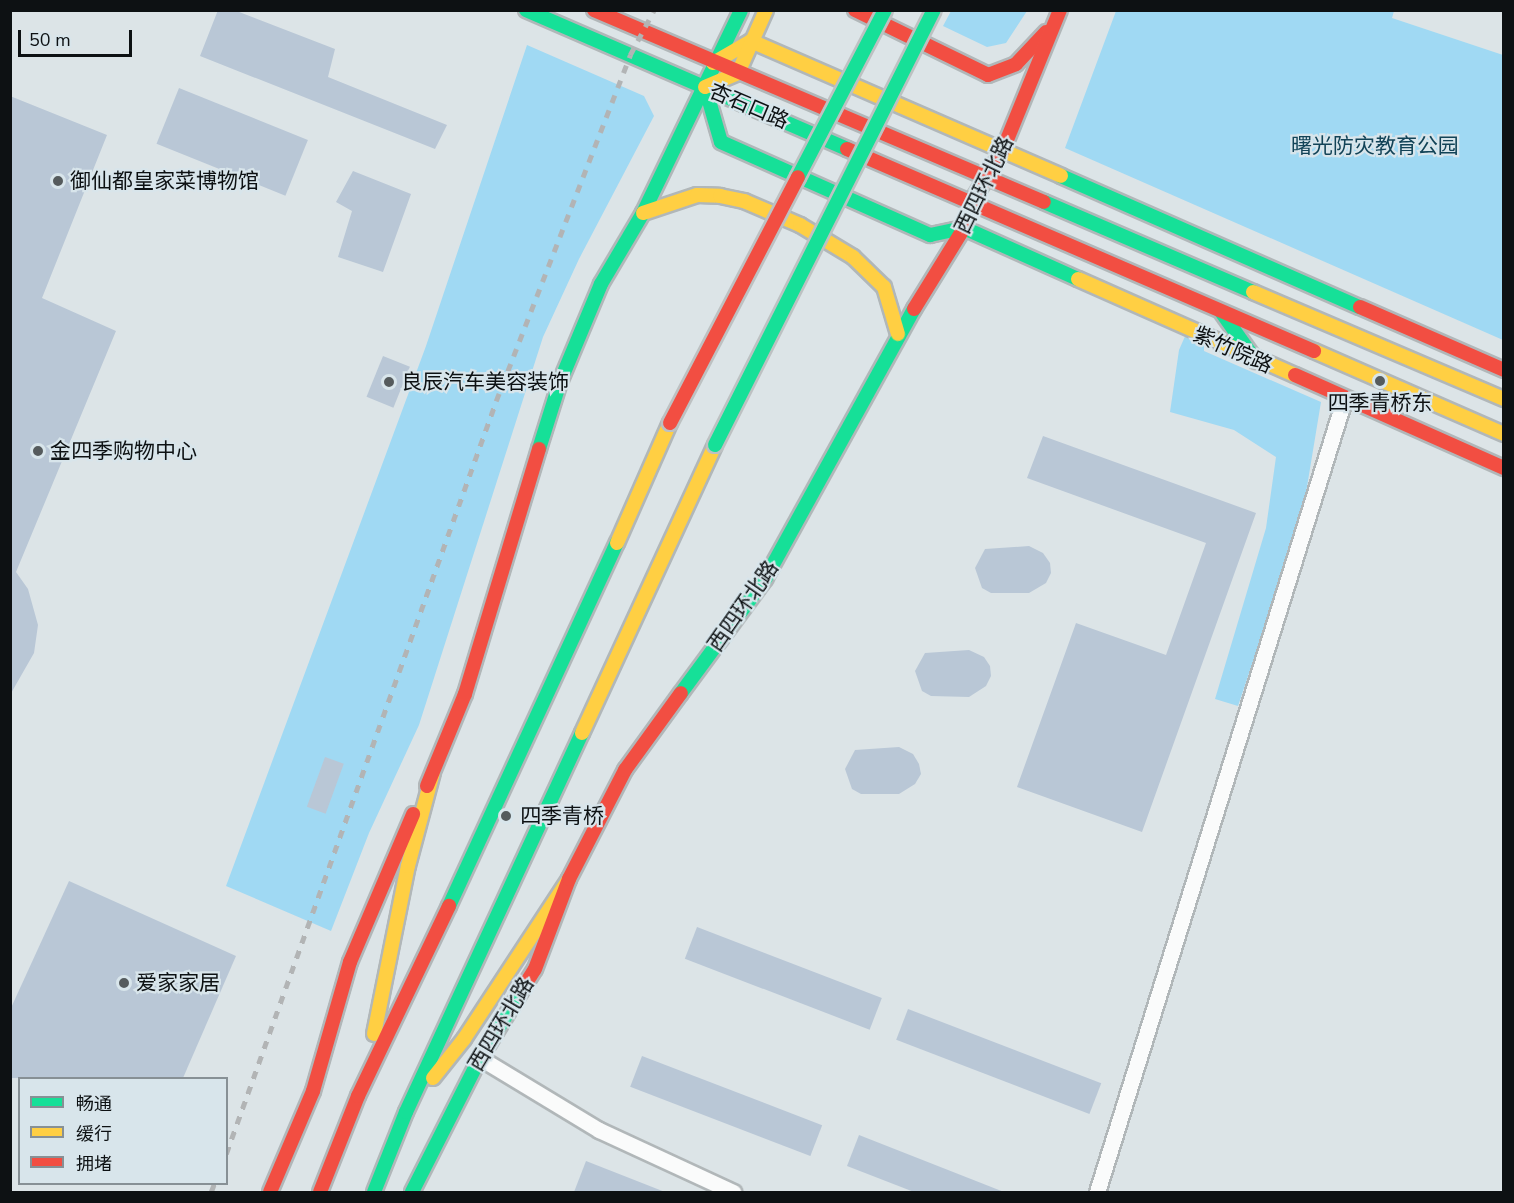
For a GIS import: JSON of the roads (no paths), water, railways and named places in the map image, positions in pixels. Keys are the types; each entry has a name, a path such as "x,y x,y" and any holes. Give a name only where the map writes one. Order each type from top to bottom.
{"main road":[{"name":"杏石口路","path":"526,10 972,201"},
{"name":"杏石口路","path":"594,10 712,64 989,178"},
{"path":"270,1192 313,1091 350,962 394,853 433,773 465,694 480,634 560,382 601,284 643,213 705,87 712,64 741,10"},
{"path":"705,87 738,74 766,10"},
{"path":"855,10 988,75 1016,64 1058,16"},
{"path":"320,1192 358,1096 550,694 670,423 885,10"},
{"name":"西四环北路","path":"374,1192 406,1112 715,444 934,10"},
{"name":"西四环北路","path":"412,1192 480,1058 535,969 569,879 625,770 765,579 898,334 964,228 972,201 989,178 1002,152 1058,16"},
{"path":"712,64 751,41"},
{"path":"751,41 1503,370"},
{"path":"705,87 721,142 930,235 964,228"},
{"path":"989,178 1503,399"},
{"path":"643,213 697,195 720,196 744,201 800,225 853,257 884,287 896,317 898,334"},
{"name":"紫竹院路","path":"972,201 1222,313 1503,434"},
{"name":"紫竹院路","path":"964,228 1256,361 1503,468"},
{"path":"1222,313 1256,361"},
{"path":"358,1096 382,1003 408,866 433,773"},
{"path":"406,1112 464,1039 569,879"}],"street":[{"path":"1097,1192 1344,400"},
{"path":"480,1058 599,1130 733,1192"}],"railway":[{"path":"228,1148 496,401 630,55 654,10"},
{"path":"211,1192 214,1185"}],"place":[{"name":"御仙都皇家菜博物馆","path":"58,181"},
{"name":"四季青桥东","path":"1380,381"},
{"name":"良辰汽车美容装饰","path":"389,382"},
{"name":"金四季购物中心","path":"38,451"},
{"name":"四季青桥","path":"506,816"},
{"name":"爱家家居","path":"124,983"}],"park label":[{"name":"曙光防灾教育公园","path":"1375,146"}]}
